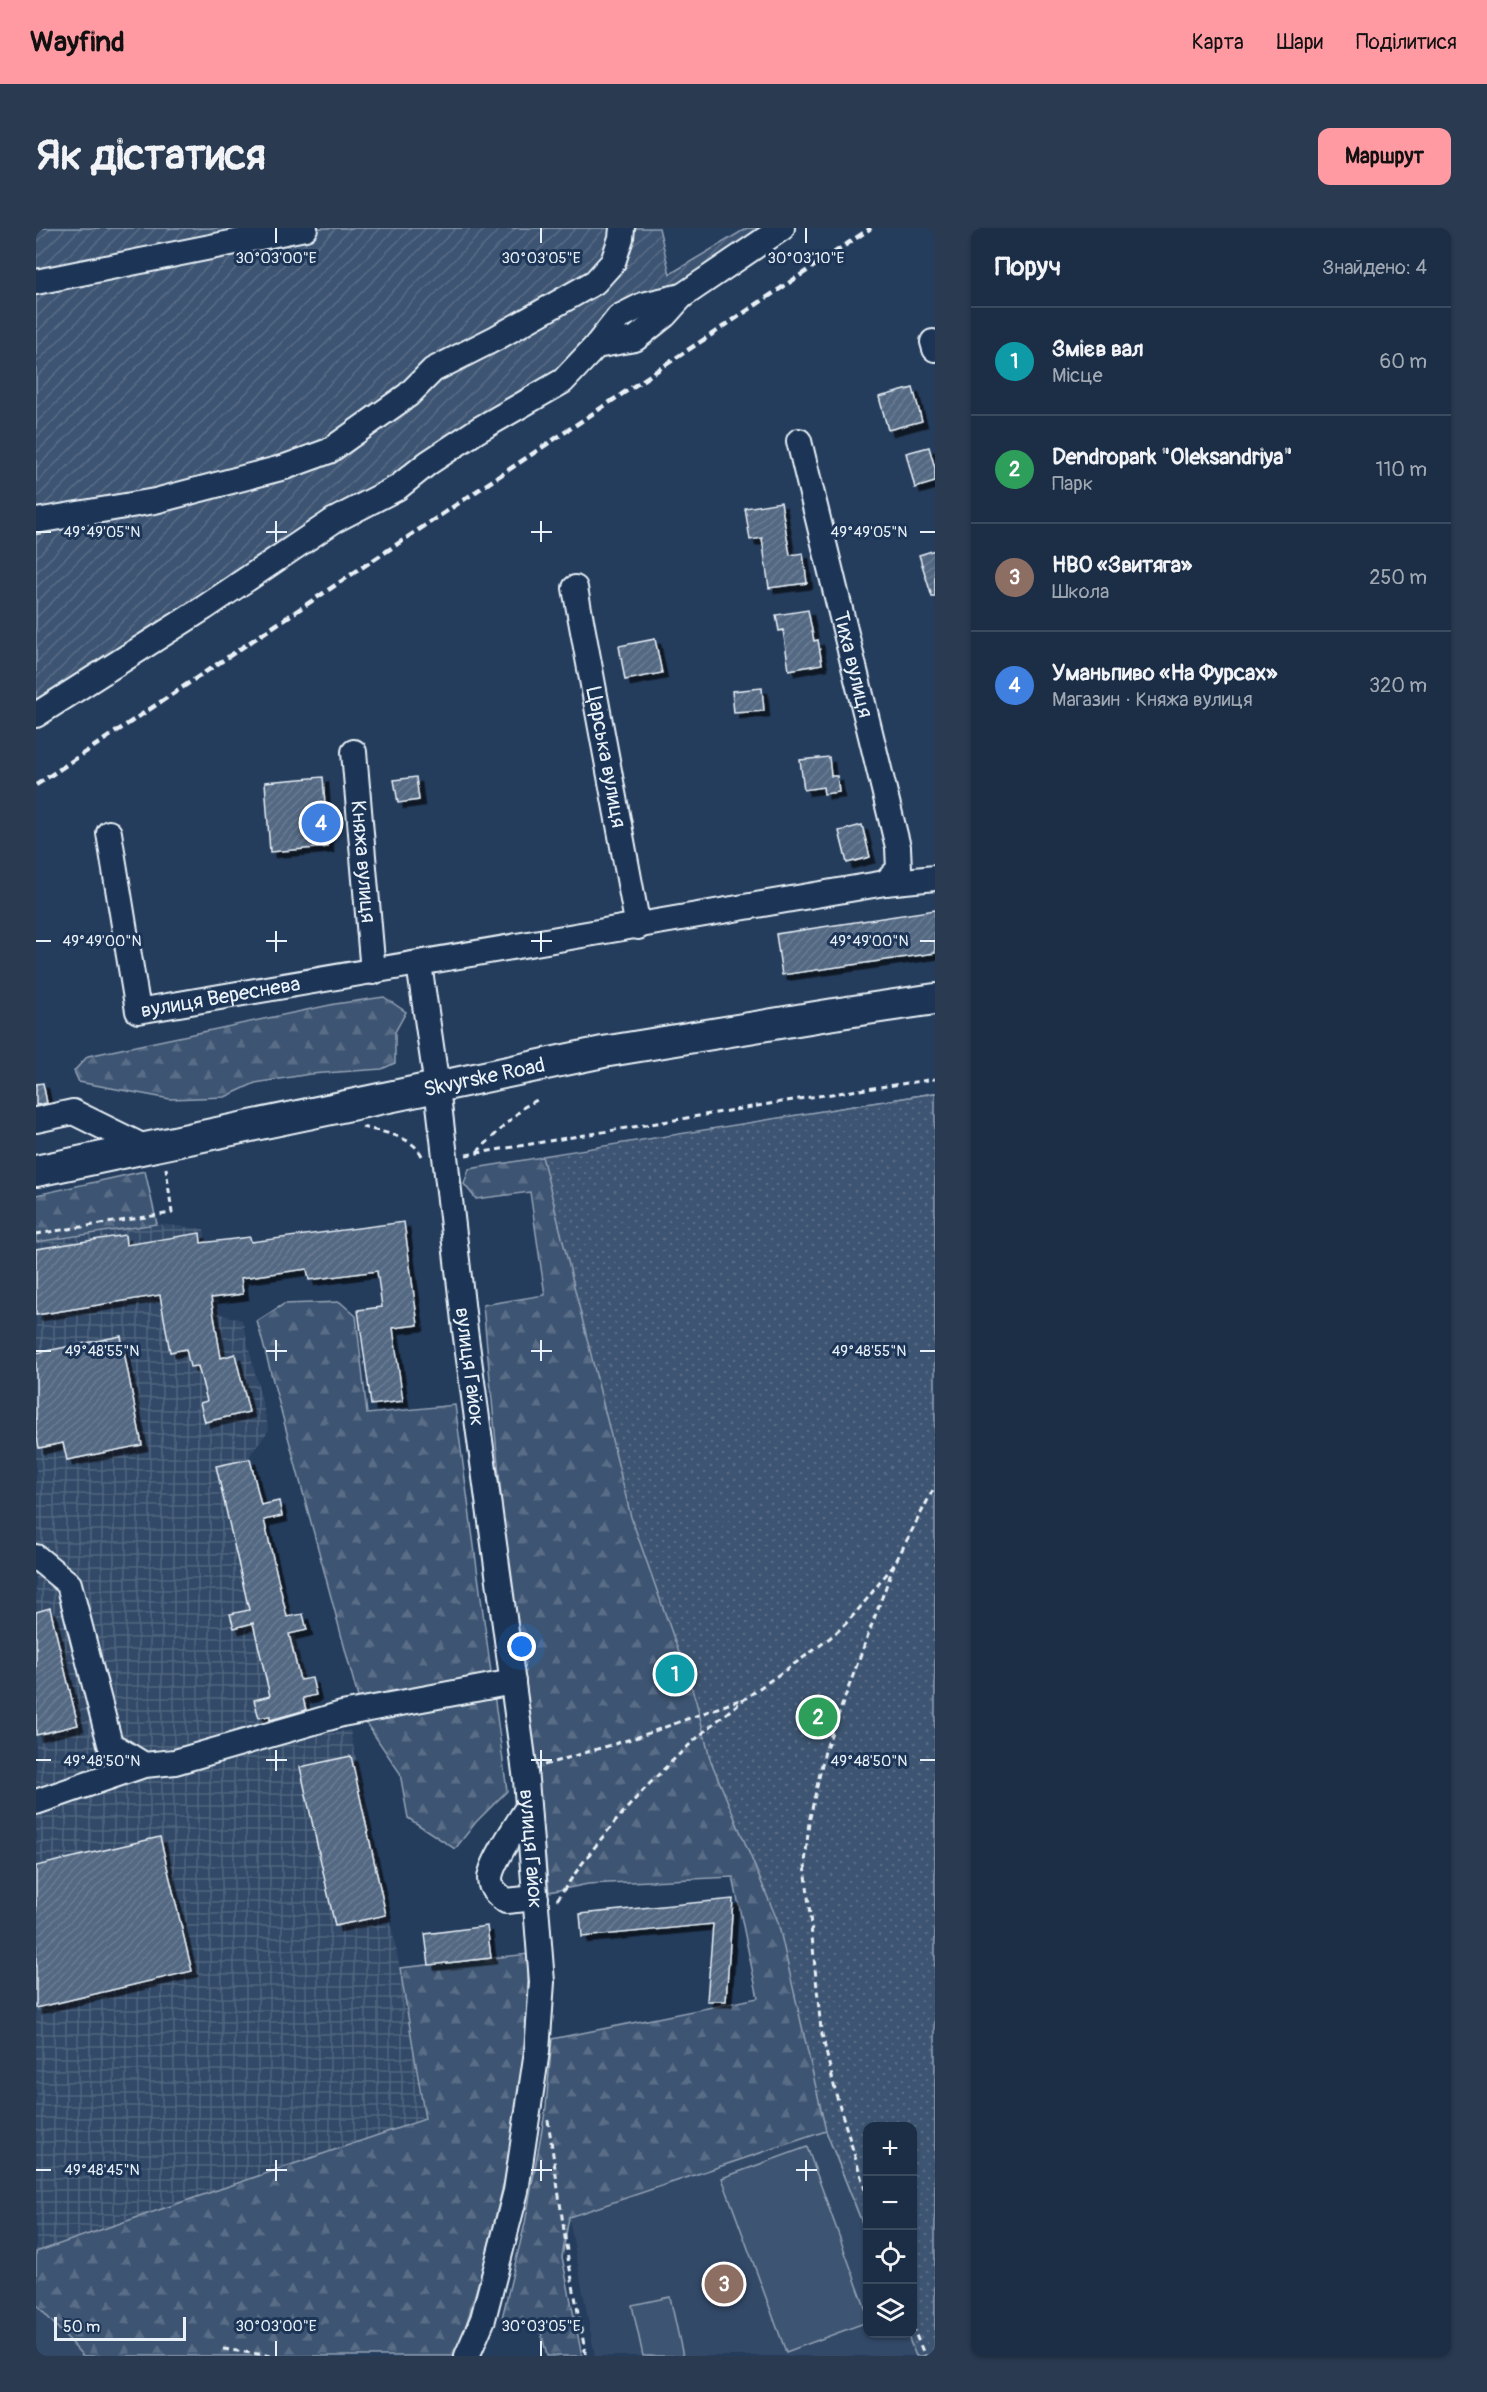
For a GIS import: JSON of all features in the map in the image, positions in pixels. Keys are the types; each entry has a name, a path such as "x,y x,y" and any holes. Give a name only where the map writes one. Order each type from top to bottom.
{"main road":[{"name":"Skvyrske Road","path":"36,1171 603,1052 840,1012 935,999"}],"street":[{"path":"36,282 305,228"},
{"path":"36,521 155,501 285,467 329,451 408,395 433,370 596,282 613,262 622,228"},
{"path":"36,715 204,608 333,521 397,488 478,430 563,381 596,346 635,339 665,315 682,296 782,228"},
{"name":"Тиха вулиця","path":"799,441 898,847 899,869 885,883"},
{"name":"Царська вулиця","path":"575,588 638,927"},
{"name":"Княжа вулиця","path":"354,752 373,972"},
{"name":"вулиця Вереснева","path":"109,833 138,1011 373,972"},
{"path":"373,972 885,883 935,878"},
{"name":"вулиця Гайок","path":"419,964 528,1807 545,1901 537,2052 528,2126 502,2250 483,2319 467,2356"},
{"path":"36,1120 73,1112 146,1148"},
{"path":"36,1557 69,1584 110,1744 144,1765"},
{"path":"36,1802 144,1765 174,1762 342,1714 513,1682"},
{"path":"528,1807 494,1864 490,1880 495,1894 506,1901 545,1901"}],"path":[{"path":"537,1100 524,1107 476,1153 812,1097 935,1079"},
{"path":"357,1125 404,1138 420,1151 426,1163"},
{"path":"36,1234 172,1213 164,1168 176,1166"},
{"path":"863,2186 836,2094 821,2030 805,1864 809,1822 825,1751 894,1565 935,1486"},
{"path":"545,1901 592,1851 632,1802 704,1733 747,1697 800,1662 840,1629 894,1565"},
{"path":"525,1771 638,1737 747,1697"},
{"path":"548,2119 568,2258 586,2356"},
{"path":"917,2338 925,2356"},
{"path":"223,2349 273,2356"}],"shaded area":[{"path":"157,1224 204,1229 220,1314 242,1320 269,1430 250,1455 250,1459 319,1735 350,1730 400,1968 426,2119 36,2252 36,1242"},
{"path":"826,2131 863,2225 863,2338 909,2338 916,2356 595,2356 569,2218"},
{"path":"36,2304 83,2356 36,2356"}],"green space":[{"path":"36,228 659,228 670,274 747,228 784,228 36,714"},
{"path":"384,997 406,1012 395,1032 395,1063 382,1069 310,1074 255,1083 225,1097 170,1099 79,1082 74,1071 88,1056 335,1004"},
{"path":"935,1093 868,2122 863,2122 863,2225 826,2131 569,2217 562,2257 582,2356 547,2356 540,2328 502,2318 525,2223 546,2107 552,2039 758,1998 733,1877 588,1884 549,1892 537,1776 506,1548 483,1305 545,1295 530,1192 476,1199 464,1184 469,1169"},
{"path":"935,1093 935,2356 916,2356 909,2338 917,2338 917,2122 863,2122 863,2225 826,2131 778,1922 710,1759 696,1701 631,1517 542,1156"},
{"path":"145,1171 157,1224 36,1242 36,1195"},
{"path":"340,1302 356,1316 367,1414 455,1405 507,1791 476,1822 455,1849 408,1818 400,1773 364,1720 257,1321 284,1304"},
{"path":"529,1954 525,2052 511,2153 485,2260 465,2329 453,2356 83,2356 36,2304 36,2252 425,2119 400,1968"},
{"path":"807,2147 863,2302 863,2323 786,2352 722,2178"},
{"path":"670,2297 683,2356 643,2356 632,2305"}],"building":[{"path":"913,388 922,421 888,430 879,397"},
{"path":"929,447 935,468 935,482 915,488 906,453"},
{"path":"781,502 790,555 803,553 807,583 769,588 762,538 750,540 745,508"},
{"path":"935,550 935,597 932,597 919,555"},
{"path":"808,610 814,641 818,640 822,664 789,670 783,630 779,631 776,615"},
{"path":"655,639 662,673 625,680 619,646"},
{"path":"762,688 764,711 734,713 732,691"},
{"path":"829,757 831,776 837,776 839,792 824,794 823,787 804,790 800,760"},
{"path":"323,777 328,847 270,852 265,782"},
{"path":"416,777 419,800 398,803 394,780"},
{"path":"862,825 870,857 847,863 839,831"},
{"path":"935,910 935,953 782,975 776,934"},
{"path":"43,1083 47,1103 36,1105 36,1084"},
{"path":"404,1222 418,1325 393,1328 403,1401 371,1405 358,1310 382,1307 377,1271 309,1280 307,1269 241,1278 243,1294 211,1298 221,1358 235,1354 249,1412 205,1422 200,1403 207,1401 198,1366 190,1367 186,1349 170,1352 160,1295 36,1315 36,1249 125,1235 126,1245 200,1233 201,1243 250,1237 251,1242"},
{"path":"121,1336 142,1445 67,1460 63,1443 39,1448 36,1431 36,1353"},
{"path":"250,1459 261,1505 279,1501 282,1516 264,1520 287,1617 303,1614 307,1630 289,1634 300,1680 312,1678 316,1695 303,1698 306,1710 270,1720 270,1716 259,1718 254,1700 270,1696 253,1623 234,1628 230,1614 249,1610 216,1466"},
{"path":"50,1608 78,1725 36,1735 36,1612"},
{"path":"351,1756 386,1915 335,1926 300,1767"},
{"path":"160,1837 192,1971 36,2008 36,1866"},
{"path":"733,1899 726,2001 707,2001 713,1924 582,1937 580,1914"},
{"path":"487,1926 491,1958 429,1965 425,1934"}],"railway":[{"path":"36,785 871,228"}],"place":[{"name":"Уманьпиво «На Фурсах»","path":"321,823"},
{"name":"Змієв вал","path":"675,1674"},
{"name":"Dendropark \"Oleksandriya\"","path":"818,1717"},
{"name":"НВО «Звитяга»","path":"724,2284"}]}
